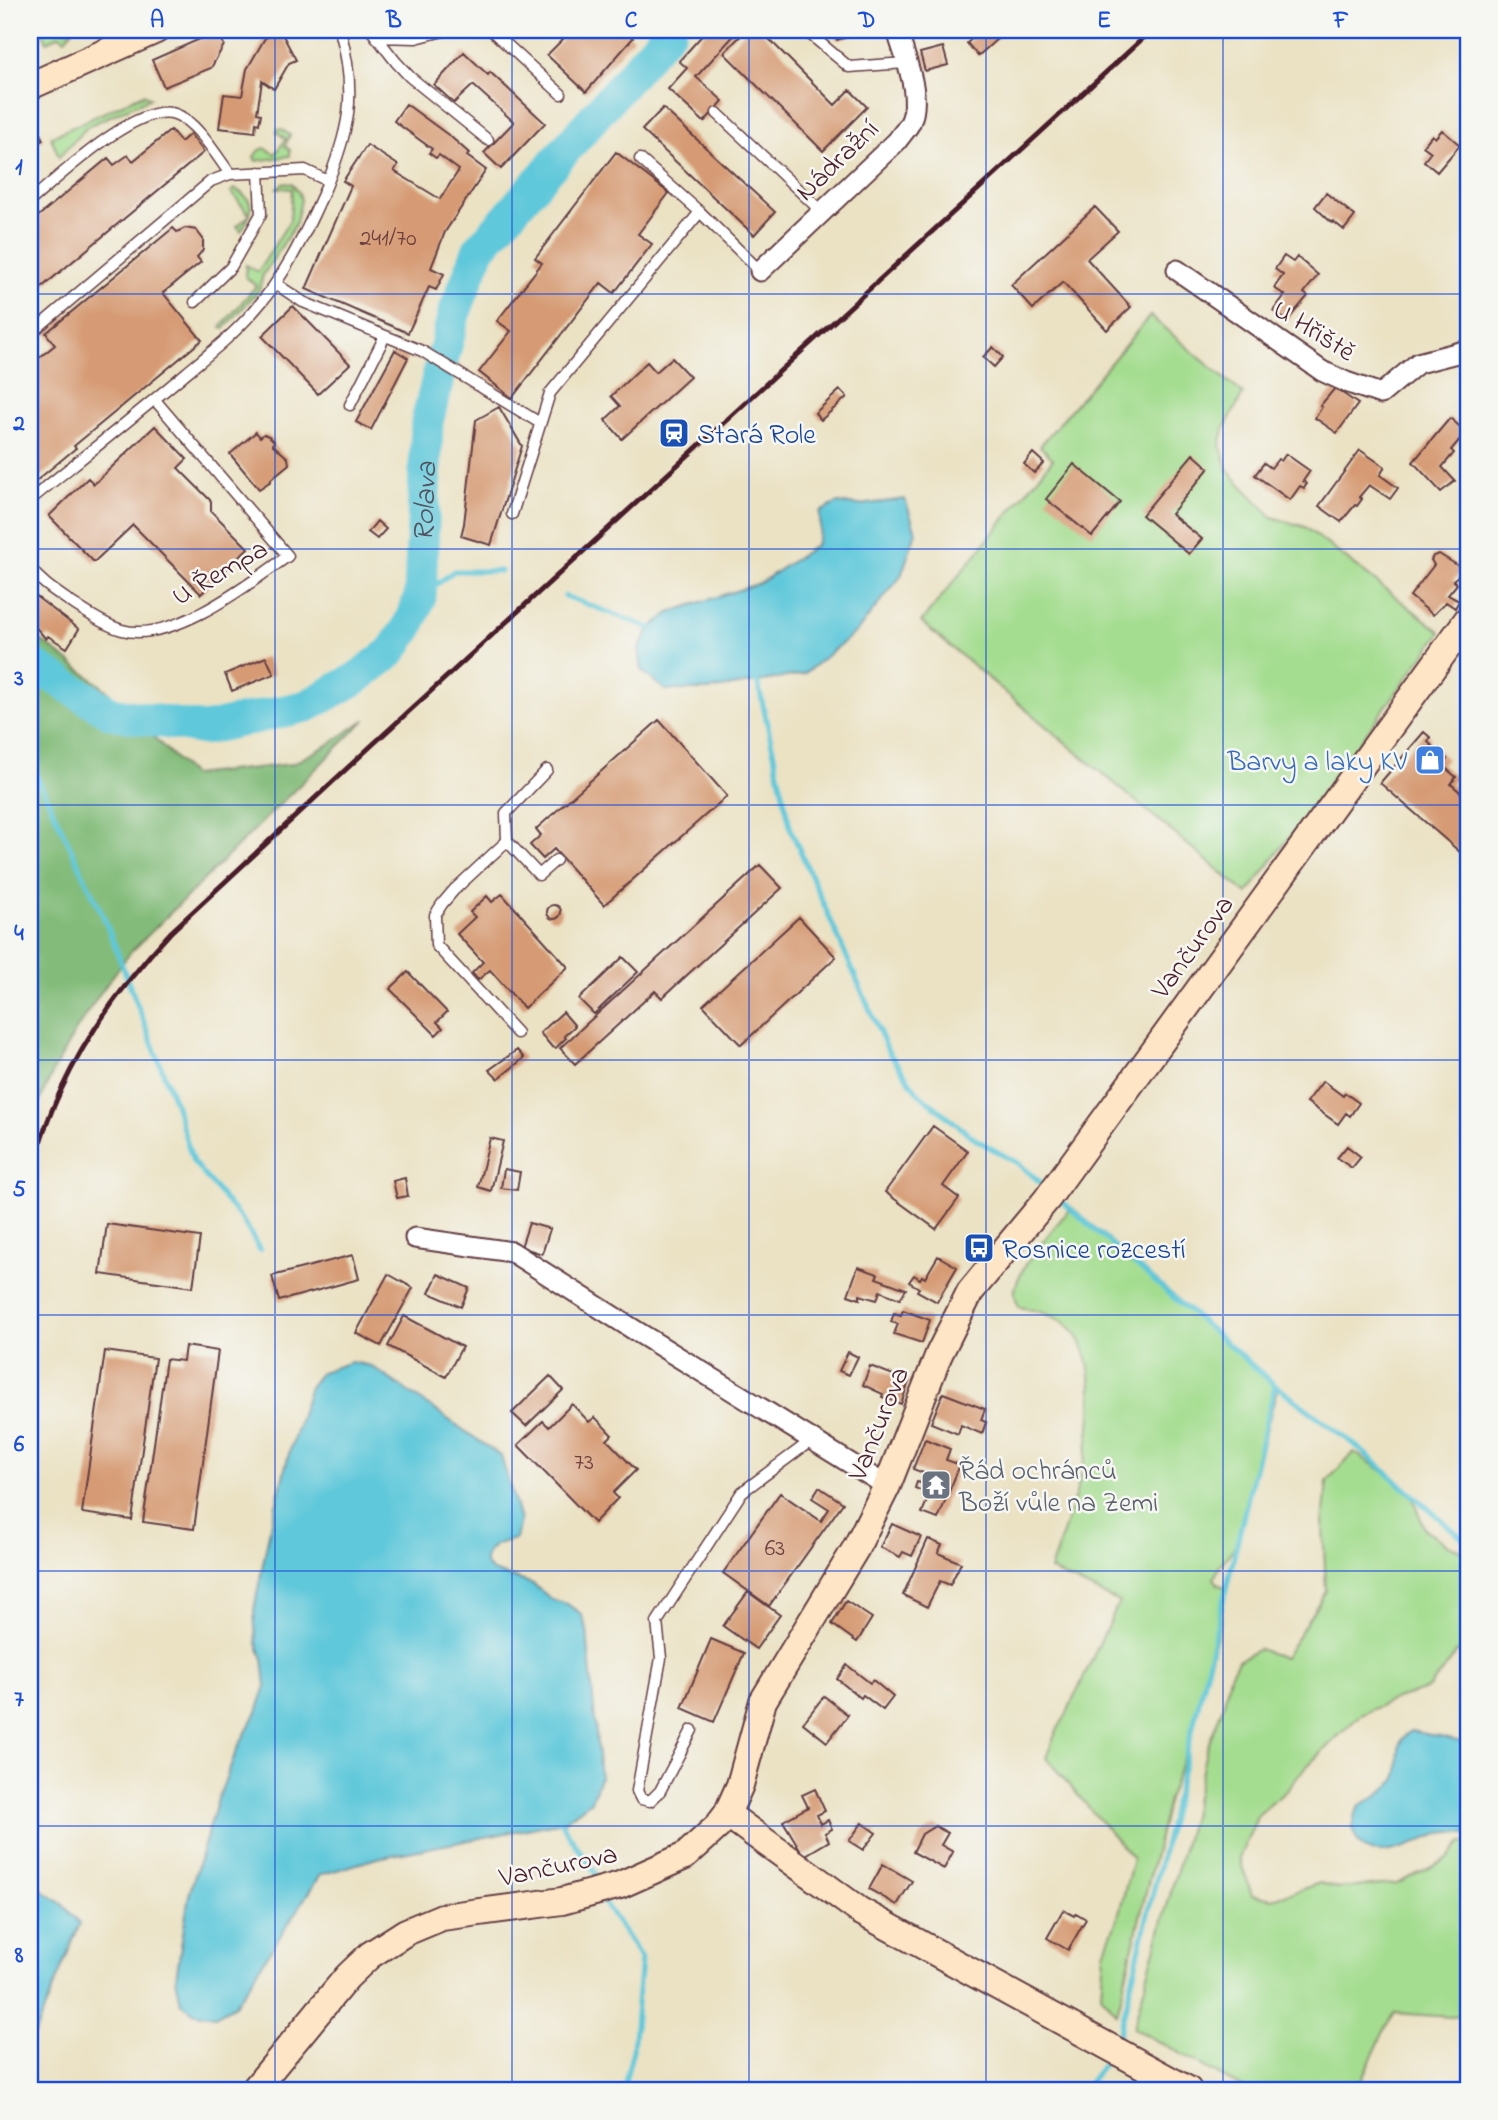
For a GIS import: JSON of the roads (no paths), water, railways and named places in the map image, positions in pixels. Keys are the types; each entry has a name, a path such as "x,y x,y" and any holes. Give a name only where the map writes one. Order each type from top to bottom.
{"street":[{"path":"30,86 113,39 156,30"},
{"name":"Nádražní","path":"760,271 897,141 910,122 914,105 913,86 897,30"},
{"name":"U Hřiště","path":"1177,270 1322,371 1381,394 1418,363 1468,350"},
{"name":"Vančurova","path":"254,2090 347,1976 370,1955 406,1931 443,1917 562,1901 620,1885 685,1856 708,1838 727,1814 740,1785 763,1701 856,1548 887,1486 944,1342 970,1292 1047,1199 1468,619"},
{"path":"415,1238 512,1252 647,1339 887,1486"},
{"path":"727,1814 860,1911 1188,2090"}],"lane":[{"path":"30,500 155,400 253,313 275,284 307,230 339,156 350,97 348,65 340,30"},
{"path":"373,33 416,38 447,30"},
{"path":"491,30 561,93"},
{"path":"805,30 849,67 906,63"},
{"path":"373,33 410,77 488,140"},
{"path":"30,201 106,138 156,111 176,114 196,130 230,174"},
{"path":"717,113 822,212"},
{"path":"640,159 700,212 760,271"},
{"path":"30,334 211,181 230,174 305,170 328,181"},
{"path":"195,302 231,267 261,214 259,172"},
{"path":"512,514 550,393 700,212"},
{"path":"275,284 303,302 422,351 540,423"},
{"path":"351,405 385,336"},
{"name":"U Řempa","path":"30,568 41,582 92,616 122,630 145,632 193,618 288,556 155,400"},
{"path":"547,771 506,813 507,841 539,875 556,860"},
{"path":"507,841 442,904 435,915 434,932 436,945 517,1033"},
{"path":"692,1730 660,1791 650,1801 641,1799 637,1791 661,1658 657,1622 742,1492 812,1440"}],"water":[{"path":"905,499 916,532 901,576 857,631 804,674 709,690 665,690 642,671 639,649 650,628 671,612 760,583 816,545 820,531 820,512 837,503 860,505"},
{"path":"351,1362 371,1366 501,1456 520,1520 516,1539 500,1543 487,1552 485,1564 492,1571 533,1584 551,1599 567,1604 581,1614 587,1630 600,1778 591,1801 563,1822 377,1858 320,1875 235,2005 215,2016 195,2013 181,2003 176,1978 189,1895 218,1799 266,1686 263,1659 256,1641 254,1610 269,1533 288,1457 310,1386 321,1372"},
{"path":"1412,1731 1468,1743 1468,1835 1445,1832 1395,1850 1371,1851 1362,1846 1355,1835 1355,1815 1364,1802 1376,1797 1396,1778 1401,1742"},
{"path":"30,1882 62,1904 80,1923 30,2045"}],"waterway":[{"name":"Rolava","path":"30,663 111,713 204,729 307,706 357,678 391,652 408,627 420,597 427,422 454,314 479,249 670,30"},
{"path":"420,597 454,571 501,571"},
{"path":"565,596 653,629"},
{"path":"752,679 758,683 791,830 888,1051 918,1093 975,1139 1019,1164 1046,1187"},
{"path":"30,762 104,918 175,1103 193,1162 243,1221 260,1250"},
{"path":"1058,1198 1275,1385 1355,1445 1468,1543"},
{"path":"1117,2043 1275,1385"},
{"path":"557,1817 600,1880"},
{"path":"603,1901 641,1958 633,2050 623,2090"},
{"path":"1083,2090 1109,2057"}],"railway":[{"path":"30,1176 53,1108 85,1045 124,986 171,932 1152,30"}],"place":[{"name":"Stará Role","path":"674,433"},
{"name":"Barvy a laky KV","path":"1430,760"},
{"name":"Rosnice rozcestí","path":"979,1248"},
{"name":"Řád ochránců Boží vůle na Zemi","path":"936,1485"}]}
